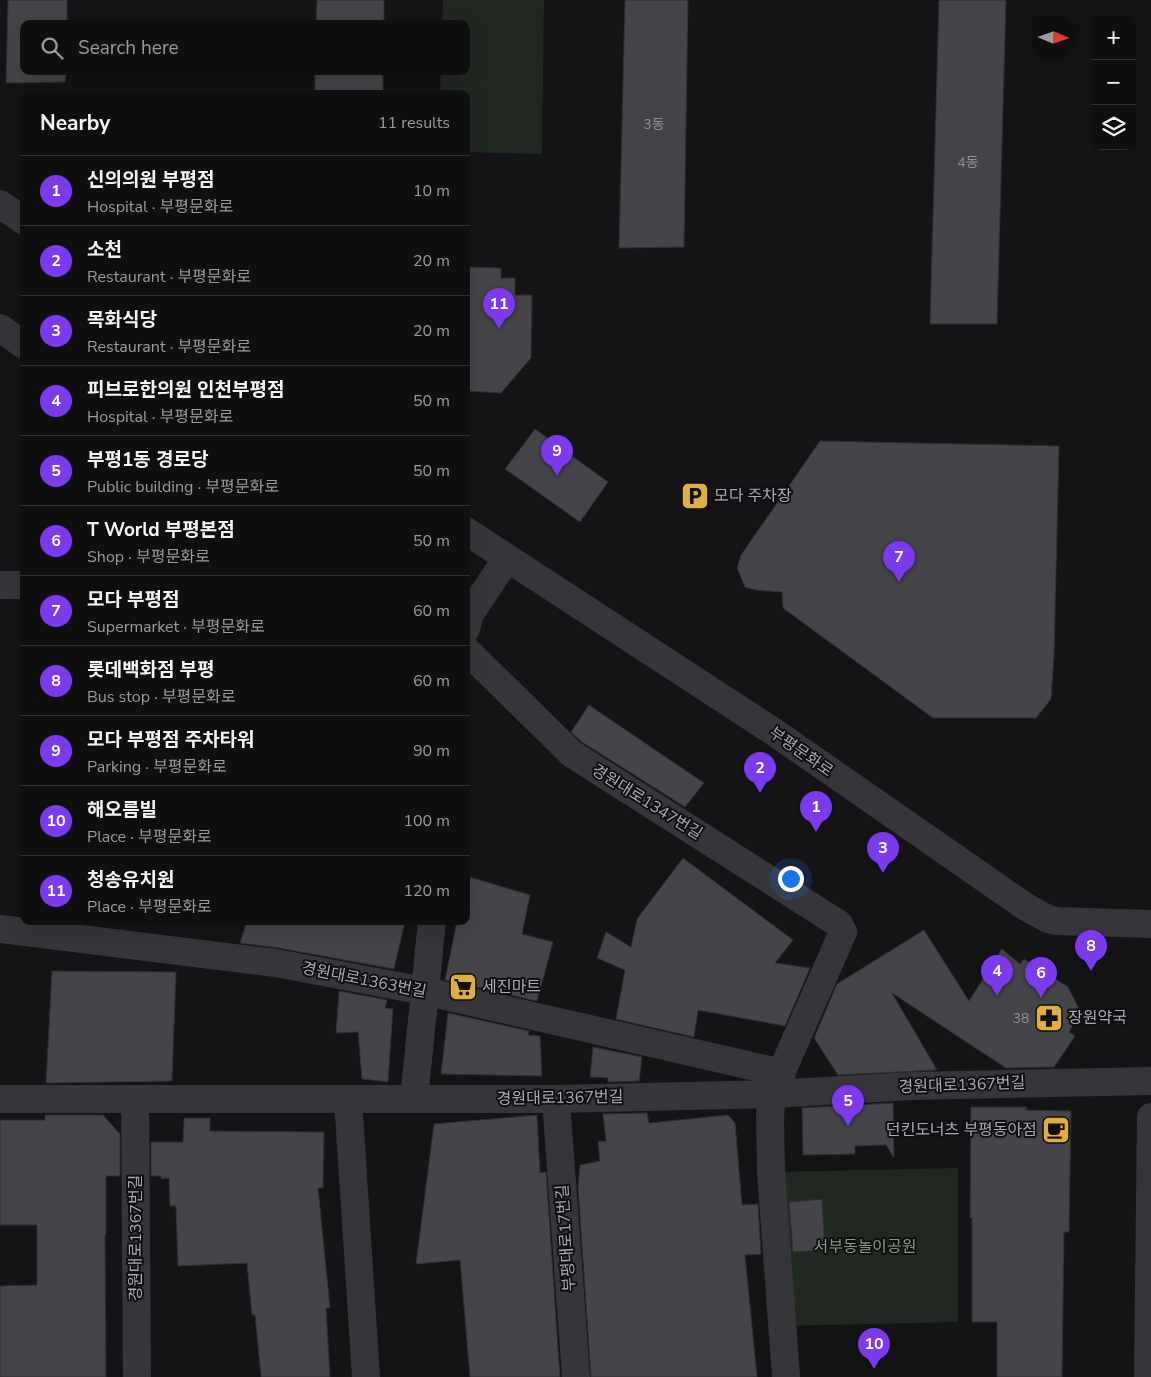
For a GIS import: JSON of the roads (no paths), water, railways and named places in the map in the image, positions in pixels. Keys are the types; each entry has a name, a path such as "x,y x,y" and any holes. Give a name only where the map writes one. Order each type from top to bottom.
{"street":[{"path":"0,204 20,218"},
{"path":"0,328 20,341"},
{"name":"부평문화로","path":"470,534 774,732 1026,907 1057,921 1151,924"},
{"path":"470,614 507,558"},
{"path":"0,585 20,585"},
{"name":"경원대로1347번길","path":"470,654 572,754 839,924 843,932 777,1083"},
{"path":"414,1099 432,925"},
{"name":"경원대로1363번길","path":"0,929 48,928 276,963 424,991 777,1083"},
{"name":"경원대로1367번길","path":"0,1100 556,1098 777,1083 912,1086 1151,1081"},
{"path":"777,1083 770,1117 771,1172 786,1377"},
{"name":"부평대로17번길","path":"556,1098 576,1377"},
{"name":"경원대로1367번길","path":"134,1099 137,1377"},
{"path":"348,1099 366,1377"},
{"path":"1148,1377 1151,1117"}],"place":[{"name":"청송유치원","path":"499,329"},
{"name":"모다 부평점 주차타워","path":"557,476"},
{"name":"모다 주차장","path":"695,496"},
{"name":"모다 부평점","path":"899,582"},
{"name":"소천","path":"760,793"},
{"name":"신의의원 부평점","path":"816,832"},
{"name":"목화식당","path":"883,873"},
{"name":"롯데백화점 부평","path":"1091,971"},
{"name":"세진마트","path":"463,987"},
{"name":"피브로한의원 인천부평점","path":"997,996"},
{"name":"T World 부평본점","path":"1041,998"},
{"name":"장원약국","path":"1049,1018"},
{"name":"부평1동 경로당","path":"848,1126"},
{"name":"던킨도너츠 부평동아점","path":"1056,1130"},
{"name":"해오름빌","path":"874,1369"}],"park label":[{"name":"서부동놀이공원","path":"865,1247"}]}
